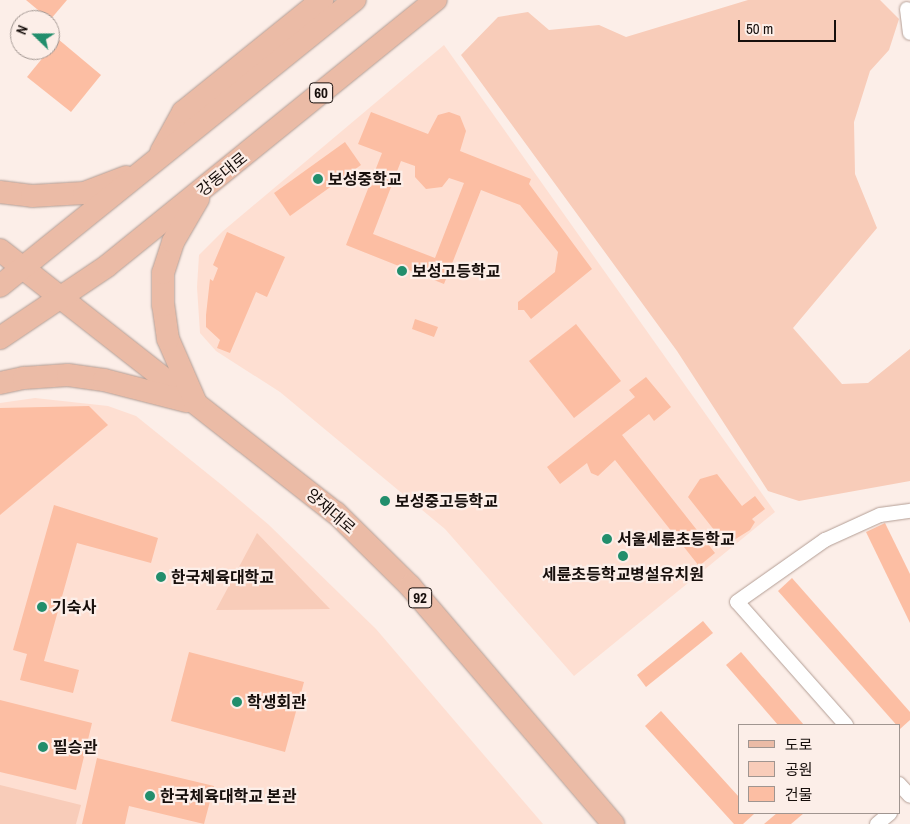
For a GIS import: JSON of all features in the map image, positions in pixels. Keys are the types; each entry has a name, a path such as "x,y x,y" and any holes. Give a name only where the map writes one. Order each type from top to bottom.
{"main road":[{"path":"0,192 32,196 84,193 155,162 183,112 322,0"},
{"path":"0,286 354,0"},
{"name":"강동대로","path":"0,338 107,266 436,0"},
{"path":"196,404 168,339 163,305 163,274 173,242 205,187"},
{"name":"양재대로","path":"0,250 336,512 410,586 613,824"},
{"path":"0,384 24,378 68,375 104,380 196,404"}],"street":[{"path":"906,6 910,33"},
{"path":"845,724 737,602 825,540 880,515 910,511"},
{"path":"900,785 910,796 900,805"},
{"path":"877,824 889,814"}],"shaded area":[{"name":"보성고등학교","path":"444,45 775,512 574,676 445,529 280,392 216,351 200,333 197,287 199,255 223,231"},
{"name":"한국체육대학교","path":"35,398 108,406 136,416 223,486 269,525 376,629 543,824 0,824 0,403"}],"green space":[{"path":"748,0 880,0 899,19 889,50 870,71 854,122 855,174 877,228 793,328 842,384 868,383 910,349 910,481 799,501 768,491 677,351 461,55 498,17 528,12 549,30 599,25 626,37"},
{"path":"257,533 330,609 216,610"},
{"path":"0,785 81,805 76,824 0,824"}],"building":[{"path":"26,0 67,0 58,10 38,10"},
{"path":"60,41 101,75 71,112 27,77 41,60 60,60"},
{"path":"371,112 428,134 438,115 449,112 460,116 466,131 460,151 531,179 529,184 592,269 531,319 524,310 518,310 518,302 555,272 558,252 520,205 481,190 444,284 346,245 382,153 358,144","holes":["401,161 415,166 415,177 426,189 442,187 449,178 464,183 435,258 373,234"]},
{"name":"보성중학교","path":"345,142 361,165 290,216 274,193"},
{"path":"227,232 285,257 267,297 256,292 230,353 217,348 220,340 206,327 210,279 213,281 218,268 213,265"},
{"path":"415,319 438,327 434,337 412,329"},
{"path":"576,324 621,381 574,418 529,361"},
{"path":"646,377 671,407 654,421 649,414 622,435 715,553 699,566 615,460 598,476 591,473 587,463 560,484 547,467 635,397 629,390"},
{"path":"89,406 108,425 0,515 0,408"},
{"path":"717,474 742,506 755,496 765,509 752,519 755,522 750,530 726,545 688,497 700,479"},
{"name":"기숙사","path":"54,505 158,538 151,563 77,543 44,661 79,670 73,693 20,680 27,654 13,650"},
{"path":"885,523 910,574 910,623 866,532"},
{"path":"792,578 910,712 910,720 900,729 900,724 896,724 778,591"},
{"path":"703,621 713,633 646,687 637,675"},
{"name":"학생회관","path":"189,652 304,682 285,752 171,721"},
{"path":"741,652 803,724 777,724 726,665"},
{"name":"필승관","path":"0,700 92,723 76,790 0,772"},
{"path":"661,711 738,796 738,814 754,814 743,824 734,824 645,726"},
{"name":"한국체육대학교 본관","path":"97,758 214,786 204,824 129,806 125,824 82,824"},
{"path":"776,814 803,814 791,824 764,824"}],"place":[{"name":"보성중학교","path":"318,179"},
{"name":"보성고등학교","path":"402,271"},
{"name":"보성중고등학교","path":"385,501"},
{"name":"서울세륜초등학교","path":"607,539"},
{"name":"세륜초등학교병설유치원","path":"623,556"},
{"name":"한국체육대학교","path":"161,577"},
{"name":"기숙사","path":"42,607"},
{"name":"학생회관","path":"237,702"},
{"name":"필승관","path":"43,747"},
{"name":"한국체육대학교 본관","path":"150,796"}]}
